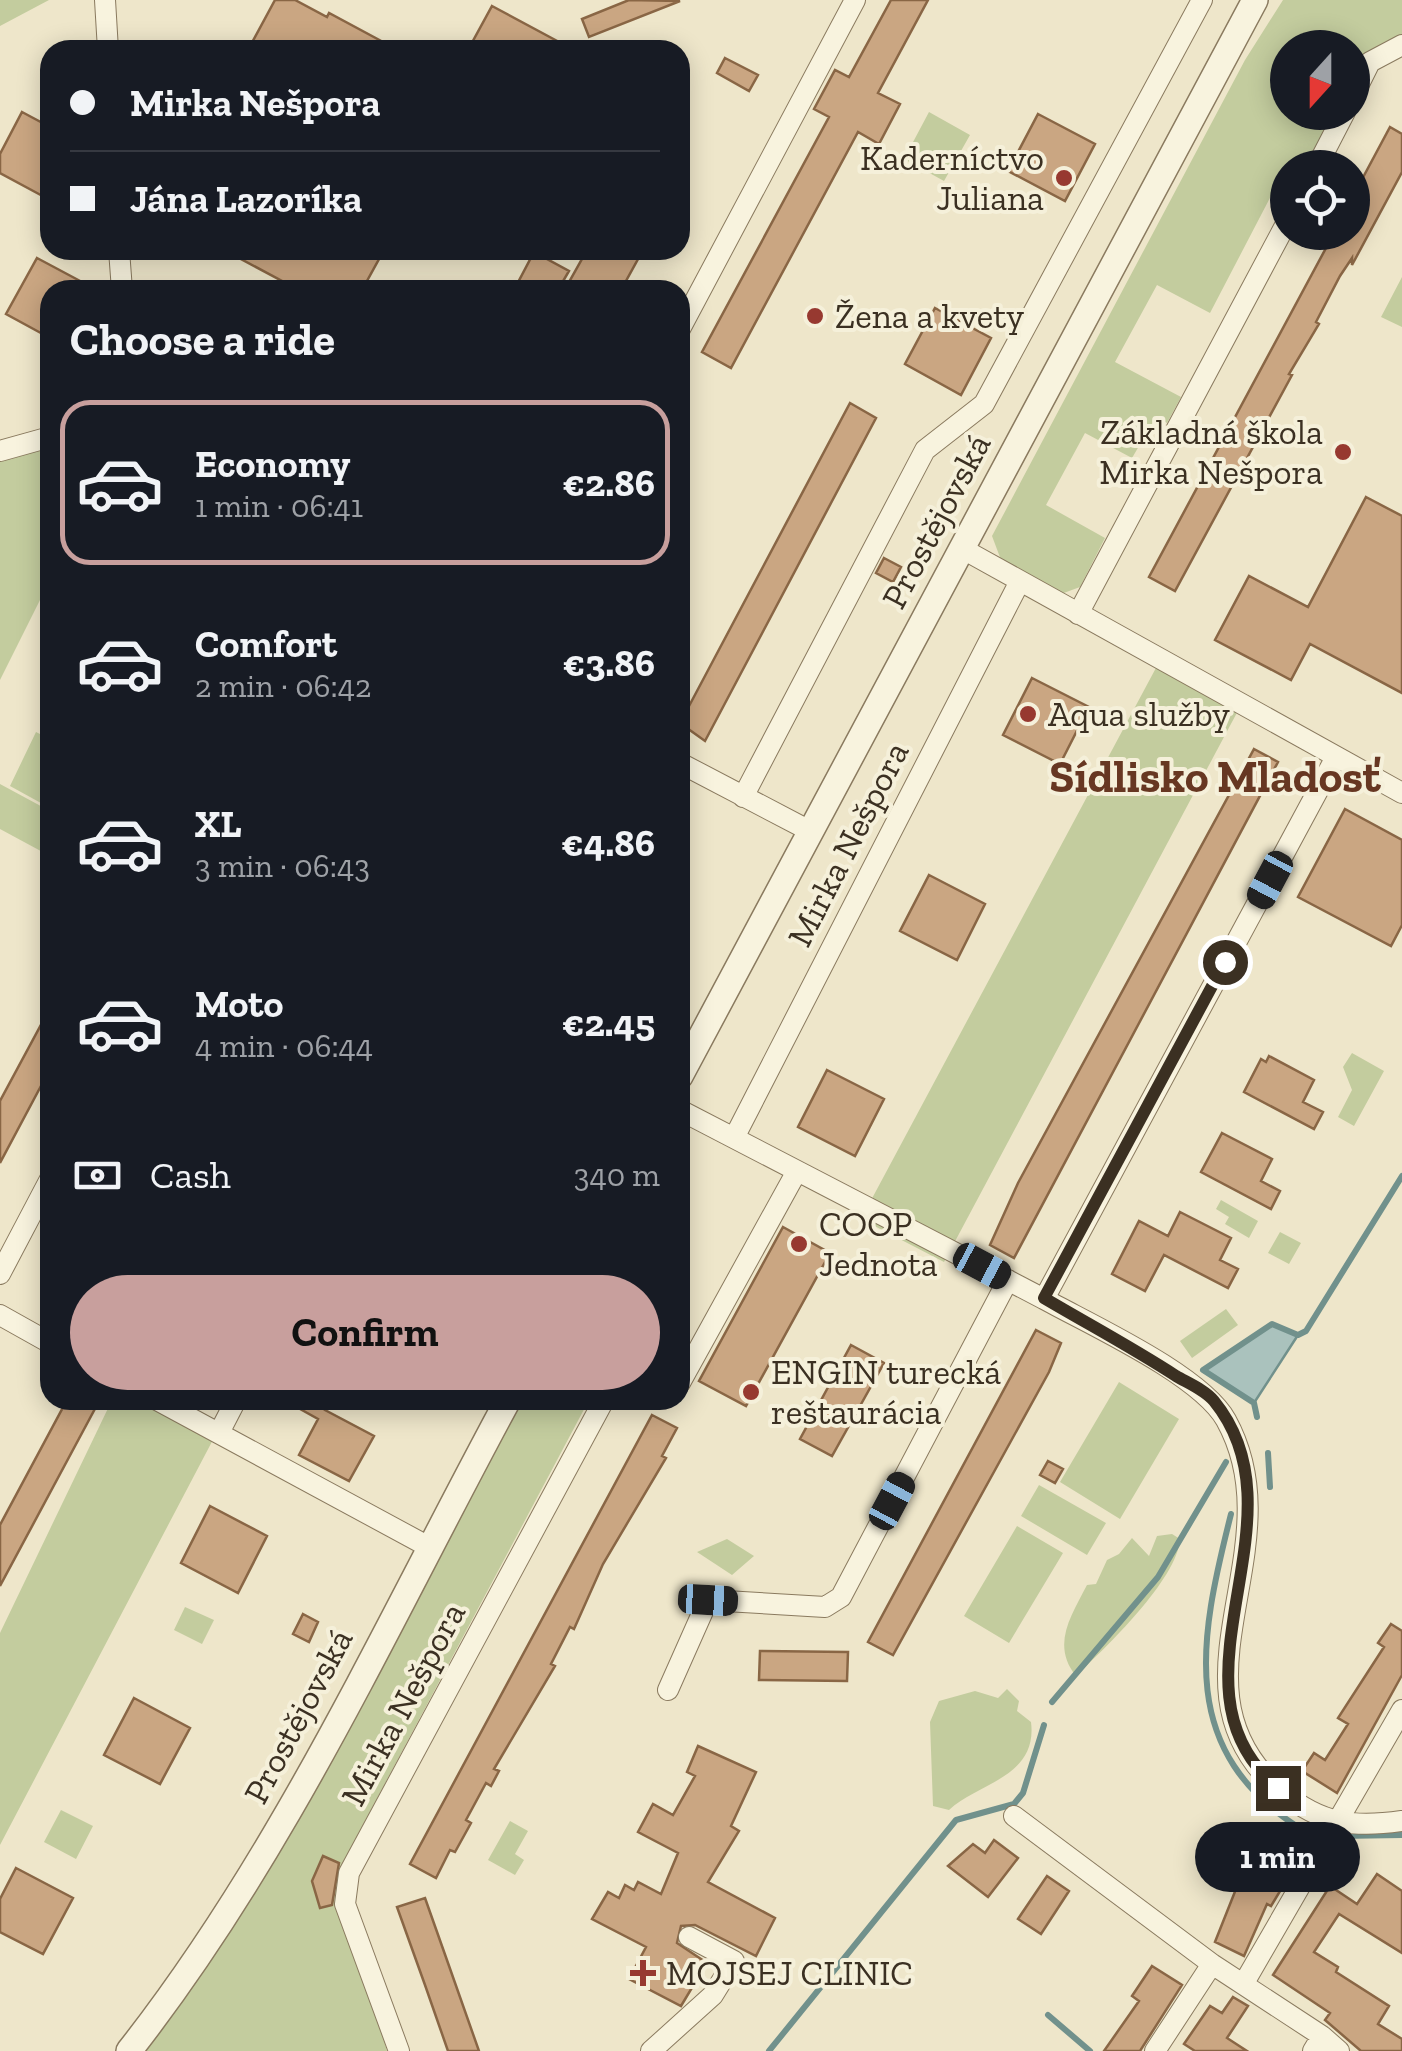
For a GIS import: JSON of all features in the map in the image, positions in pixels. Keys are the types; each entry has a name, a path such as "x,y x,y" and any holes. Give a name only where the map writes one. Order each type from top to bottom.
{"street":[{"path":"690,310 855,0"},
{"name":"Prostějovská","path":"743,797 925,450 984,404 1202,0"},
{"name":"Prostějovská","path":"690,1057 1255,0"},
{"path":"105,4 107,40"},
{"path":"1370,62 1402,45"},
{"path":"1078,614 1272,250"},
{"path":"0,451 40,439"},
{"path":"960,548 1402,793"},
{"name":"Mirka Nešpora","path":"734,1138 1020,581"},
{"path":"1044,1298 1336,756"},
{"path":"690,768 810,832"},
{"path":"690,1115 1044,1298 1208,1396 1227,1422 1250,1494 1248,1545 1225,1670 1227,1703 1240,1740 1262,1775 1295,1802 1333,1823 1358,1827 1402,1822"},
{"path":"690,1364 797,1171"},
{"path":"0,1274 40,1198"},
{"path":"668,1690 708,1600 825,1607 841,1597 1008,1280"},
{"path":"0,1316 40,1337"},
{"path":"175,1410 428,1547"},
{"path":"219,1433 231,1410"},
{"name":"Prostějovská","path":"129,2051 185,1979 273,1837 503,1410"},
{"name":"Mirka Nešpora","path":"399,2051 346,1904 349,1872 599,1410"},
{"path":"1244,1983 1333,1823 1402,1710"},
{"path":"1014,1816 1212,1964 1244,1983 1317,2043 1339,2051"},
{"path":"652,2051 714,1995 734,1961 690,1938"},
{"path":"1155,2051 1212,1964"}],"green space":[{"path":"0,0 49,0 0,26"},
{"path":"1283,0 1402,0 1402,44 1370,69 1370,30 1270,30 1270,130 1326,130 1315,150 1270,150 1270,198 1210,313 1157,285 1115,362 1181,397 1167,423 1156,417 1132,458 1085,433 1046,505 1105,538 1080,587 1061,594 1001,560 992,536 1245,60"},
{"path":"929,112 970,135 944,181 904,159"},
{"path":"1402,277 1402,327 1381,317"},
{"path":"40,433 40,600 0,680 0,450"},
{"path":"1157,666 1240,707 944,1262 861,1219"},
{"path":"36,732 40,734 40,802 10,786"},
{"path":"0,784 40,806 40,851 0,829"},
{"path":"1352,1053 1384,1071 1354,1126 1338,1117 1352,1090 1343,1067"},
{"path":"1221,1200 1258,1221 1249,1238 1225,1224 1229,1217 1216,1209"},
{"path":"1280,1232 1301,1243 1289,1264 1268,1253"},
{"path":"1226,1309 1238,1325 1192,1358 1180,1341"},
{"path":"1119,1382 1179,1419 1120,1519 1060,1482"},
{"path":"107,1410 174,1410 216,1434 0,1845 0,1633"},
{"path":"499,1410 584,1410 339,1870 387,2051 124,2051 219,1949"},
{"path":"1039,1485 1106,1523 1087,1555 1021,1516"},
{"path":"1017,1526 1063,1553 1009,1643 964,1616"},
{"path":"1172,1534 1180,1539 1167,1574 1138,1612 1076,1676 1064,1642 1070,1619 1087,1585 1096,1584 1107,1560 1119,1554 1132,1538 1149,1556 1157,1536"},
{"path":"727,1539 754,1556 732,1575 697,1552"},
{"path":"185,1607 214,1620 202,1644 174,1630"},
{"path":"1007,1689 1019,1701 1017,1711 1031,1722 1031,1740 1025,1755 1004,1776 949,1810 933,1806 930,1722 939,1701 975,1691 998,1698"},
{"path":"61,1810 93,1826 76,1859 44,1842"},
{"path":"510,1821 528,1831 515,1854 524,1860 515,1875 488,1860"}],"water":[{"path":"1272,1324 1298,1335 1254,1403 1203,1370"}],"building":[{"path":"275,0 295,0 379,40 253,40"},
{"path":"629,0 680,1 589,37 582,19"},
{"path":"891,0 928,0 878,93 900,104 879,144 858,132 731,368 702,352 829,117 814,109 835,70 849,77"},
{"path":"492,6 555,40 473,40"},
{"path":"725,58 758,75 749,91 717,73"},
{"path":"22,112 40,122 40,195 0,173 0,154"},
{"path":"1038,114 1095,144 1065,201 1008,171"},
{"path":"1390,127 1402,134 1402,172 1370,232 1370,164"},
{"path":"1325,250 1360,250 1340,276 1316,322 1319,324 1175,591 1149,577"},
{"path":"37,258 78,280 40,280 40,333 6,314"},
{"path":"243,260 378,260 368,280 280,280"},
{"path":"530,260 549,260 569,271 564,280 519,280"},
{"path":"581,260 638,260 626,280 570,280"},
{"path":"935,308 991,338 961,395 905,364"},
{"path":"850,403 876,418 705,741 690,730 690,704"},
{"path":"1366,497 1402,516 1402,693 1310,644 1291,680 1215,640 1249,576 1308,607"},
{"path":"884,558 901,567 893,582 876,573"},
{"path":"1032,678 1089,707 1060,764 1003,735"},
{"path":"1254,749 1278,762 1014,1258 990,1245 1018,1183"},
{"path":"1345,809 1402,840 1402,925 1391,946 1298,897"},
{"path":"929,875 985,904 957,960 900,931"},
{"path":"40,1027 40,1088 0,1163 0,1101"},
{"path":"1269,1056 1314,1080 1303,1102 1323,1112 1314,1129 1244,1092 1261,1059 1266,1062"},
{"path":"827,1070 884,1099 855,1156 798,1127"},
{"path":"1222,1133 1272,1159 1261,1181 1280,1191 1271,1209 1201,1172"},
{"path":"1180,1212 1231,1238 1220,1260 1238,1269 1228,1288 1164,1255 1145,1291 1112,1274 1139,1221 1168,1236"},
{"path":"783,1227 830,1253 746,1406 699,1381"},
{"path":"1036,1330 1061,1343 1049,1372 893,1655 868,1642"},
{"path":"851,1345 884,1363 832,1456 800,1439"},
{"path":"62,1410 94,1410 0,1586 0,1525"},
{"path":"302,1410 325,1410 374,1436 349,1481 299,1455 318,1419"},
{"path":"652,1415 677,1428 662,1456 666,1458 603,1564 574,1629 570,1627 551,1664 555,1666 494,1769 499,1771 491,1786 486,1783 466,1820 471,1823 455,1852 450,1850 436,1878 410,1864"},
{"path":"1048,1461 1063,1469 1055,1483 1040,1475"},
{"path":"210,1506 267,1536 238,1593 181,1563"},
{"path":"303,1614 318,1622 309,1642 293,1634"},
{"path":"1391,1624 1402,1631 1402,1675 1337,1793 1302,1771 1314,1753 1325,1760 1348,1724 1338,1718 1384,1647 1378,1643"},
{"path":"760,1651 848,1652 847,1681 759,1680"},
{"path":"134,1698 190,1728 160,1784 104,1755"},
{"path":"698,1746 756,1772 731,1826 739,1831 708,1882 775,1918 756,1956 695,1925 681,1926 677,1943 704,1961 705,1966 681,2006 629,1979 646,1947 592,1919 608,1892 619,1898 625,1885 634,1890 638,1882 661,1894 678,1853 638,1832 653,1804 673,1815 695,1776 687,1772"},
{"path":"994,1840 1018,1858 988,1897 948,1866 973,1844 985,1853"},
{"path":"1291,1840 1306,1848 1271,1906 1267,1904 1244,1956 1215,1942 1238,1884 1233,1881 1249,1854 1276,1869"},
{"path":"323,1856 339,1863 332,1905 320,1908 312,1881"},
{"path":"16,1868 73,1898 43,1954 0,1932 0,1899"},
{"path":"1377,1874 1402,1891 1402,1953 1339,1914 1314,1952 1338,1967 1336,1972 1389,2006 1378,2024 1402,2039 1402,2051 1361,2051 1325,2020 1330,2013 1273,1975 1330,1886 1357,1904"},
{"path":"1047,1876 1069,1891 1041,1934 1018,1919"},
{"path":"425,1898 479,2051 448,2051 397,1907"},
{"path":"1152,1966 1182,1985 1140,2051 1104,2051 1139,2001 1132,1996"},
{"path":"1233,1997 1248,2006 1227,2038 1247,2051 1195,2051 1184,2044 1210,2006 1222,2013"}],"waterway":[{"path":"1257,1417 1254,1403 1203,1370 1272,1324 1298,1335 1306,1331 1402,1176"},
{"path":"1268,1453 1270,1487"},
{"path":"1052,1702 1158,1577 1226,1462"},
{"path":"1231,1514 1206,1649 1208,1690 1216,1729 1234,1766 1263,1800 1304,1831"},
{"path":"769,2051 956,1820 1014,1804 1023,1793 1044,1725"},
{"path":"1339,1836 1402,1835"},
{"path":"1048,2015 1090,2051"}],"place":[{"name":"Kaderníctvo Juliana","path":"1064,178"},
{"name":"Žena a kvety","path":"815,316"},
{"name":"Základná škola Mirka Nešpora","path":"1343,452"},
{"name":"Aqua služby","path":"1028,714"},
{"name":"COOP Jednota","path":"799,1244"},
{"name":"ENGIN turecká reštaurácia","path":"751,1392"},
{"name":"MOJSEJ CLINIC","path":"643,1973"}],"district":[{"name":"Sídlisko Mladosť","path":"1215,777"}],"route":[{"path":"1225,962 1044,1298 1208,1396 1227,1422 1250,1494 1248,1545 1225,1670 1227,1703 1240,1740 1262,1775 1278,1788"}]}
